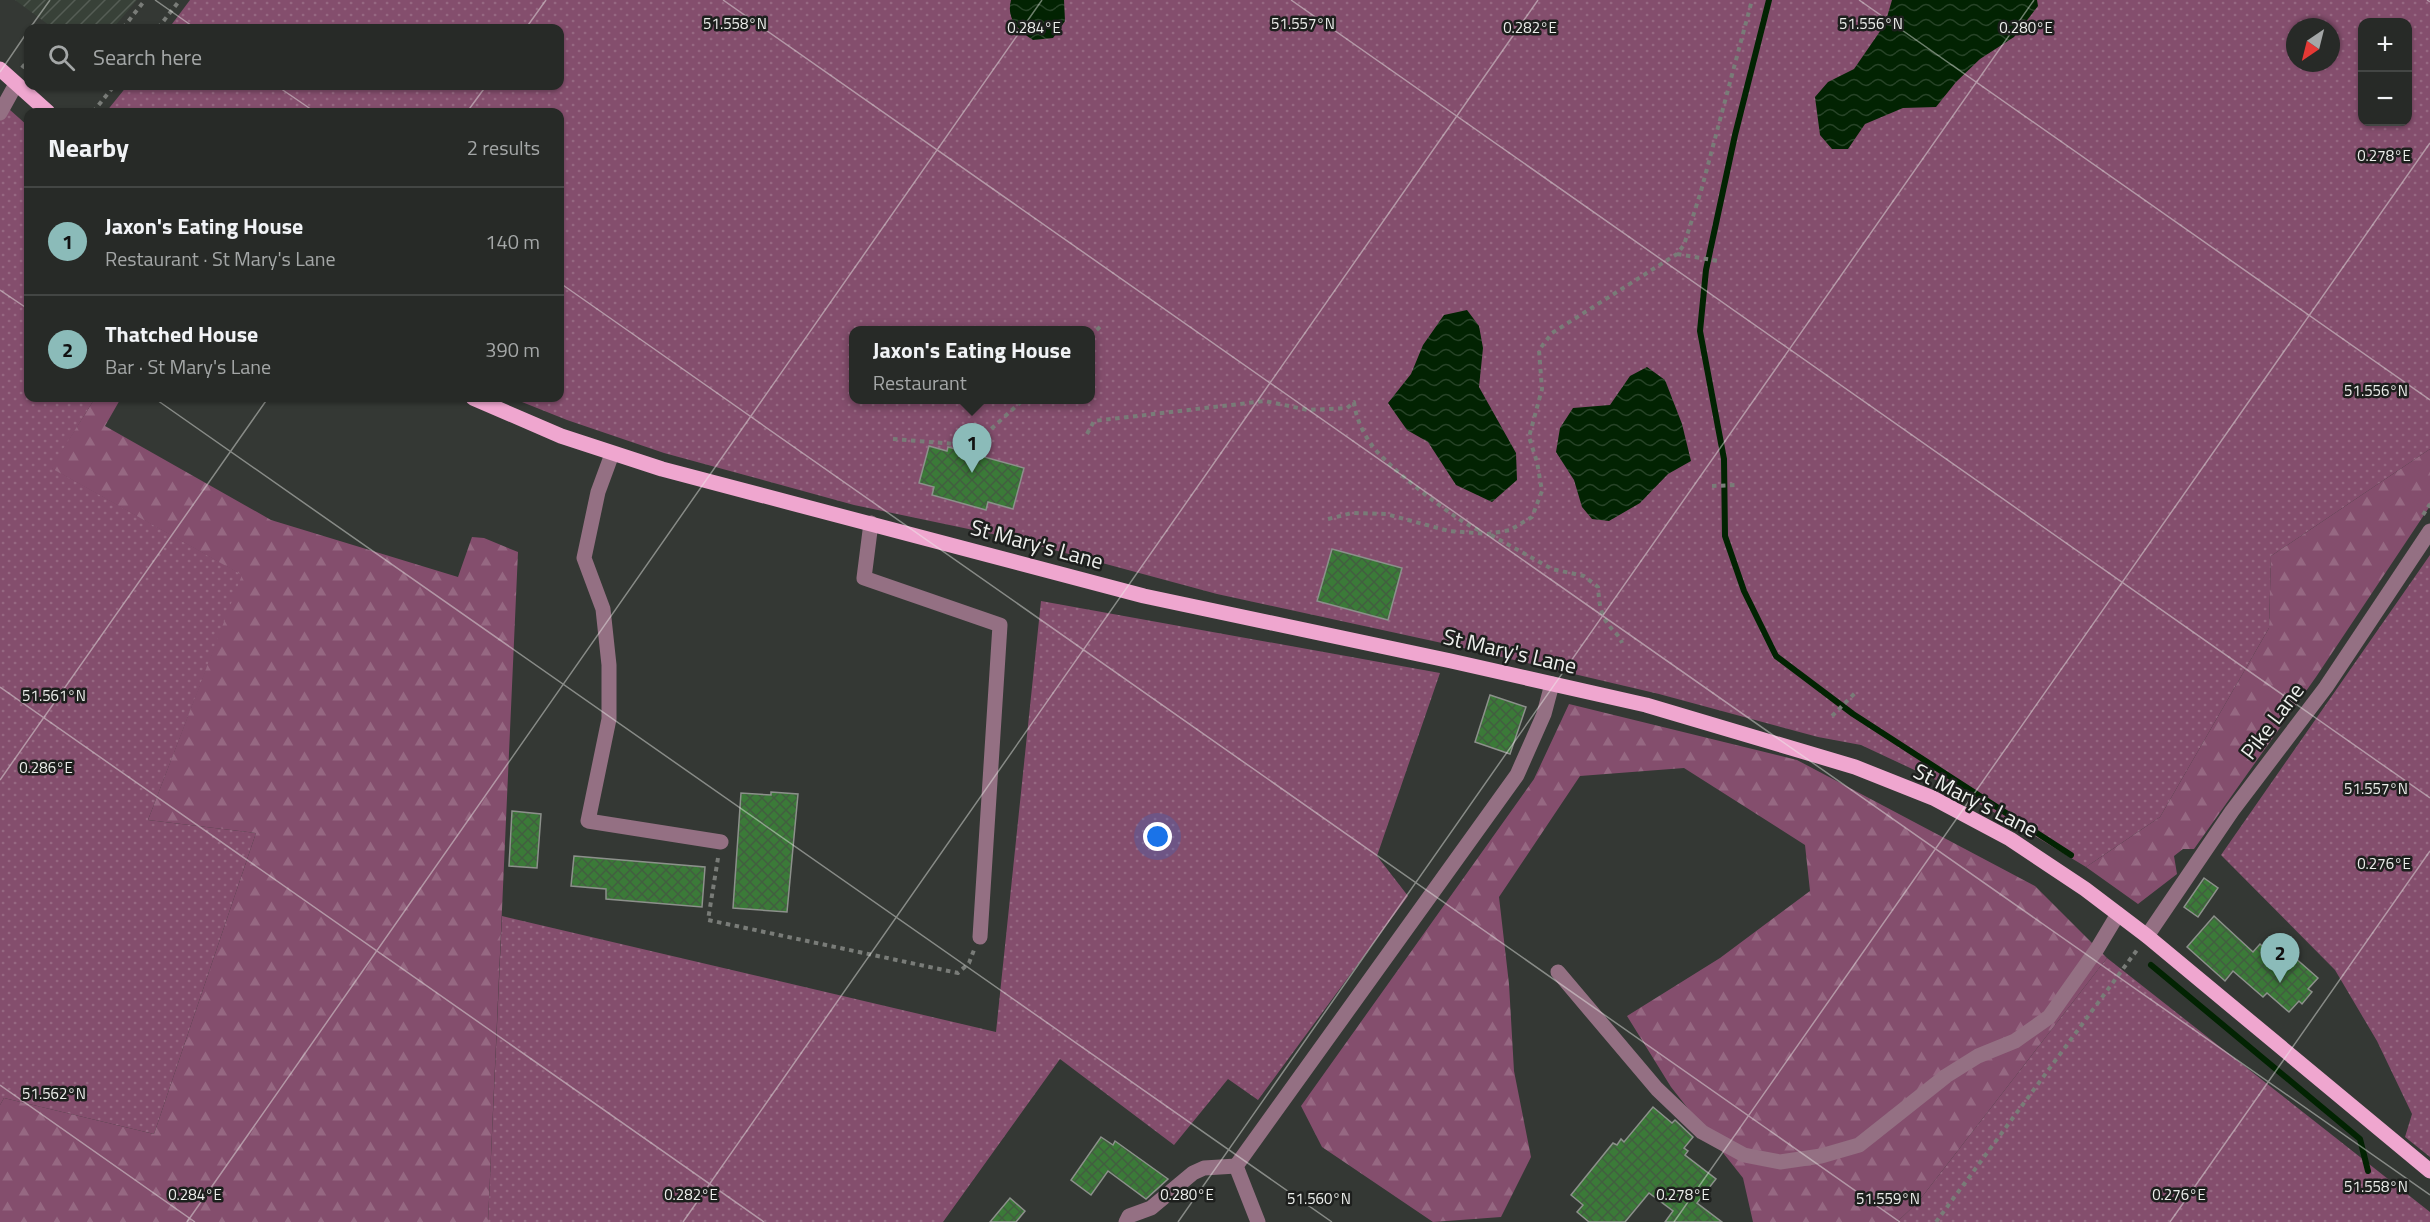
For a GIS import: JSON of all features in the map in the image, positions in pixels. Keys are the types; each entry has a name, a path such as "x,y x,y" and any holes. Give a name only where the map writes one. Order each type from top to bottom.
{"main road":[{"path":"0,69 43,108"},
{"name":"St Mary's Lane","path":"482,402 561,436 662,469 1144,596 1646,705 1854,766 1913,790 2010,838 2085,889 2147,936 2430,1171"}],"street":[{"path":"0,113 16,84"},
{"path":"612,454 598,492 584,558 603,609 609,665 609,718 588,821 721,842"},
{"path":"872,523 864,578 1000,625 980,937"},
{"name":"Pike Lane","path":"2147,936 2232,811 2326,687 2430,531"},
{"path":"1236,1166 1517,775 1544,714 1552,684"},
{"path":"1558,972 1657,1089 1702,1132 1744,1155 1780,1162 1821,1156 1858,1145 1946,1076 1978,1056 2014,1041 2049,1017 2097,949 2118,914"},
{"path":"1126,1222 1129,1216 1151,1208 1193,1173 1204,1168 1236,1166"},
{"path":"1236,1166 1258,1222"}],"path":[{"path":"126,24 145,0"},
{"path":"161,24 180,0"},
{"path":"1328,519 1352,513 1386,514 1449,531 1488,534 1510,530 1532,517 1542,491 1537,462 1529,437 1542,389 1539,350 1552,333 1677,254 1684,245 1701,191 1752,0"},
{"path":"96,108 111,90"},
{"path":"1677,254 1719,261"},
{"path":"1095,331 1102,325"},
{"path":"1087,434 1094,421 1265,401 1308,410 1347,408 1354,402 1356,417 1372,446 1424,494 1477,530 1501,539 1552,569 1584,576 1598,587 1601,611 1608,624 1620,635 1622,643"},
{"path":"893,439 980,446 991,429 1018,404"},
{"path":"1712,486 1737,485"},
{"path":"1832,716 1857,691"},
{"path":"721,842 708,920 958,973 969,963 980,937"},
{"path":"1936,1222 2147,936"}],"shaded area":[{"path":"15,0 137,0 116,24 48,24"}],"green space":[{"path":"190,0 2430,0 2430,449 2271,556 2269,628 2160,817 2086,867 1940,782 1861,745 1818,737 1659,694 1442,643 1217,594 1002,536 854,505 664,453 522,402 564,402 564,108 109,108 124,90 564,90 564,24 172,24"},
{"path":"0,101 24,122 24,402 93,402 52,468 243,575 148,820 256,833 154,1134 4,1098 0,1105"},
{"path":"92,402 119,402 105,426 271,520 458,577 472,537 484,538 518,552 488,1222 0,1222 0,1105 4,1098 154,1134 256,833 148,820 242,575 51,468"},
{"path":"2430,449 2430,506 2316,677 2194,849 2183,849 2174,856 2177,874 2138,904 2086,867 2160,817 2269,628 2271,556"},
{"path":"2430,555 2430,1157 2405,1137 2412,1114 2377,1041 2335,970 2221,855"},
{"path":"1041,601 1440,673 1377,856 1408,896 1258,1100 1228,1079 1174,1145 1060,1059 943,1222 488,1222 502,916 996,1032"},
{"path":"1569,704 1797,760 2035,886 2107,958 1918,1202 1897,1222 1753,1222 1743,1178 1671,1087 1627,1016 1720,958 1810,891 1805,845 1684,768 1580,776 1499,897 1509,984 1514,1071 1531,1157 1501,1217 1433,1222 1322,1147 1301,1106 1534,779"},
{"path":"2107,958 2430,1212 2430,1222 1897,1222 1918,1202"}],"water":[{"path":"1011,0 1064,0 1065,21 1053,38 1033,40 1014,23 1010,13"},
{"path":"1892,0 2037,0 2038,6 2014,37 1980,59 1956,82 1936,107 1903,108 1865,124 1848,149 1832,149 1820,135 1815,97 1828,82 1854,69 1885,24"},
{"path":"1467,310 1479,326 1483,348 1479,387 1516,453 1517,480 1492,502 1456,485 1428,442 1407,430 1388,403 1411,374 1423,345 1444,315"},
{"path":"1647,367 1665,380 1682,424 1691,461 1668,474 1640,503 1609,521 1592,519 1582,507 1574,480 1556,452 1560,428 1573,408 1610,405 1630,376"}],"building":[{"path":"929,446 947,451 948,447 1024,468 1013,509 988,502 986,510 932,495 934,487 919,483"},
{"path":"1332,549 1402,568 1388,620 1317,601"},
{"path":"1490,695 1526,707 1510,754 1475,742"},
{"path":"771,792 798,794 787,912 733,908 741,793 771,795"},
{"path":"512,811 541,814 537,868 509,866"},
{"path":"574,856 705,867 702,907 606,899 606,889 571,886"},
{"path":"2204,878 2218,888 2198,917 2184,907"},
{"path":"2214,916 2253,952 2260,944 2277,959 2285,949 2318,978 2308,989 2312,992 2302,1004 2299,1001 2289,1012 2267,993 2263,997 2233,971 2225,981 2187,947"},
{"path":"1653,1107 1672,1123 1675,1120 1693,1137 1684,1148 1688,1151 1685,1155 1716,1179 1697,1203 1722,1222 1665,1222 1673,1211 1649,1193 1625,1222 1589,1222 1577,1212 1583,1205 1571,1195 1613,1143 1617,1145 1621,1139 1624,1142"},
{"path":"1101,1137 1113,1145 1115,1141 1168,1179 1146,1199 1108,1171 1091,1195 1071,1180"},
{"path":"1010,1198 1025,1211 1016,1222 990,1222"}],"waterway":[{"path":"1769,0 1735,135 1706,270 1700,331 1724,459 1725,536 1744,591 1776,656 1853,714 2071,855"},
{"path":"2151,965 2360,1139 2368,1171"}],"place":[{"name":"Jaxon's Eating House","path":"972,473"},
{"name":"Thatched House","path":"2280,983"}]}
